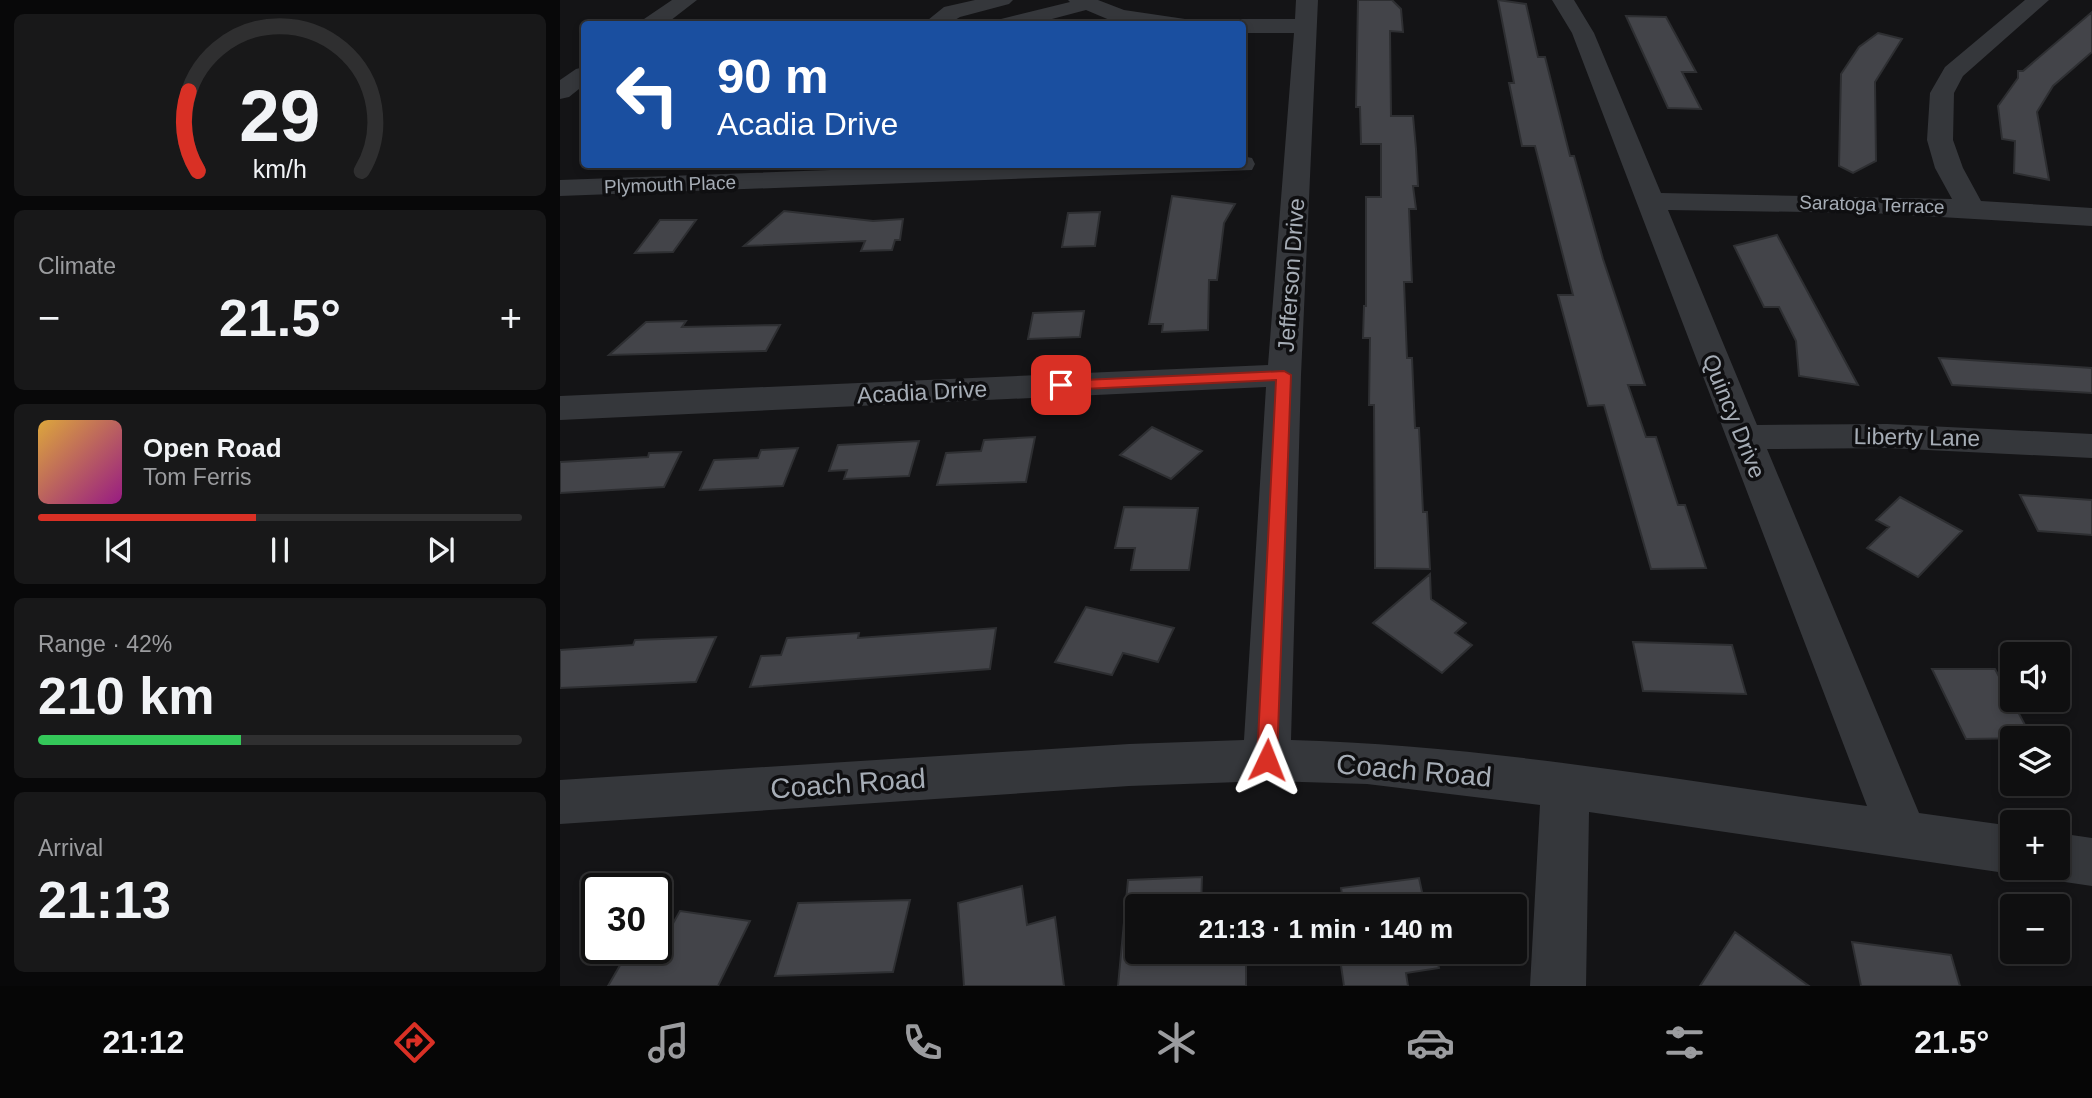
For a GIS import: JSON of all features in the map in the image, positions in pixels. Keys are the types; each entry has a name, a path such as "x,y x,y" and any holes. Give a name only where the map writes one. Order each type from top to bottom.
{"street":[{"path":"656,21 686,0"},
{"path":"938,21 952,12 1002,0"},
{"name":"Quincy Drive","path":"1563,0 1578,23 1651,201 1903,835"},
{"path":"1970,207 1949,168 1940,140 1944,87 1953,72 1972,54 2038,0"},
{"path":"1019,21 1083,2 1120,16 1156,21"},
{"path":"1246,25 1306,13"},
{"name":"Jefferson Drive","path":"1267,760 1284,375 1265,164 1306,13"},
{"path":"560,92 581,76"},
{"name":"Plymouth Place","path":"1246,165 1265,164"},
{"name":"Plymouth Place","path":"560,188 1148,168"},
{"name":"Saratoga Terrace","path":"1651,201 1800,201 1970,207 2092,217"},
{"name":"Acadia Drive","path":"560,408 1284,375"},
{"name":"Liberty Lane","path":"1743,437 1887,436 2092,446"},
{"name":"Coach Road","path":"560,802 1129,765 1267,760 1418,766 2000,848"},
{"path":"1558,986 1565,786"},
{"path":"2070,859 2092,862"}],"building":[{"path":"1358,0 1392,0 1401,9 1403,32 1390,31 1391,116 1413,116 1416,149 1418,186 1413,186 1416,209 1409,209 1412,282 1404,282 1407,358 1412,358 1415,428 1419,428 1423,512 1427,512 1430,569 1375,568 1374,405 1369,405 1370,338 1363,338 1366,306 1366,197 1381,197 1381,144 1361,144 1360,107 1356,107"},
{"path":"1498,0 1526,4 1538,57 1545,57 1570,156 1574,156 1603,259 1645,385 1628,385 1646,437 1656,437 1678,505 1685,505 1706,568 1651,569 1604,405 1588,406 1558,295 1573,295 1535,146 1522,146 1509,83 1514,83"},
{"path":"2092,12 2092,52 2053,86 2037,112 2049,180 2014,173 2015,141 2002,139 1998,106 2018,78 2018,71 2023,71"},
{"path":"1626,16 1666,17 1696,72 1682,72 1701,109 1668,108"},
{"path":"1878,33 1902,39 1875,82 1876,161 1853,173 1839,166 1841,74 1859,47"},
{"path":"1172,196 1235,204 1224,223 1217,280 1209,280 1208,330 1162,332 1163,324 1149,324"},
{"path":"784,211 873,221 903,219 900,240 895,240 892,250 861,251 865,241 744,246"},
{"path":"1100,212 1095,246 1062,247 1068,213"},
{"path":"660,220 696,220 673,252 635,253"},
{"path":"1777,235 1858,385 1799,376 1796,341 1779,307 1764,307 1734,246"},
{"path":"1084,311 1080,337 1028,339 1033,313"},
{"path":"686,321 682,327 780,325 766,351 609,355 646,322"},
{"path":"1939,358 2092,368 2092,393 1952,385"},
{"path":"1152,427 1202,451 1171,479 1120,455"},
{"path":"1035,437 1026,482 937,485 946,453 981,451 984,440"},
{"path":"919,441 909,476 844,479 847,470 829,471 838,445"},
{"path":"798,448 783,486 700,490 714,460 758,458 761,450"},
{"path":"681,452 664,487 560,493 560,462 648,457 649,453"},
{"path":"2020,495 2092,500 2092,535 2038,531"},
{"path":"1900,497 1962,531 1918,577 1867,548 1889,527 1876,520"},
{"path":"1124,507 1198,508 1189,570 1131,570 1135,548 1115,548"},
{"path":"1430,574 1431,599 1466,623 1455,633 1472,645 1442,673 1373,623"},
{"path":"1086,607 1174,628 1158,662 1123,653 1112,675 1055,662"},
{"path":"996,628 990,669 750,687 761,656 781,655 787,638 859,633 858,638"},
{"path":"716,637 696,682 560,688 560,650 633,645 635,640"},
{"path":"1633,642 1732,645 1746,694 1643,691"},
{"path":"1932,669 1995,669 2000,678 2000,712 2018,712 2026,726 2000,726 2000,738 1966,739"},
{"path":"1202,877 1201,894 1127,894 1128,880"},
{"path":"1419,878 1422,894 1342,894 1341,888"},
{"path":"1022,886 1027,925 1055,917 1064,986 964,986 958,903"},
{"path":"910,900 893,972 775,976 798,903"},
{"path":"680,911 750,921 718,986 608,986 621,964 672,964 672,925"},
{"path":"1125,912 1125,964 1246,964 1246,986 1118,986"},
{"path":"1735,932 1809,986 1700,986"},
{"path":"1852,942 1951,955 1960,986 1861,986"},
{"path":"1341,964 1438,964 1439,968 1406,973 1408,986 1344,986"}],"route":[{"path":"1061,385 1284,375 1267,760"}]}
